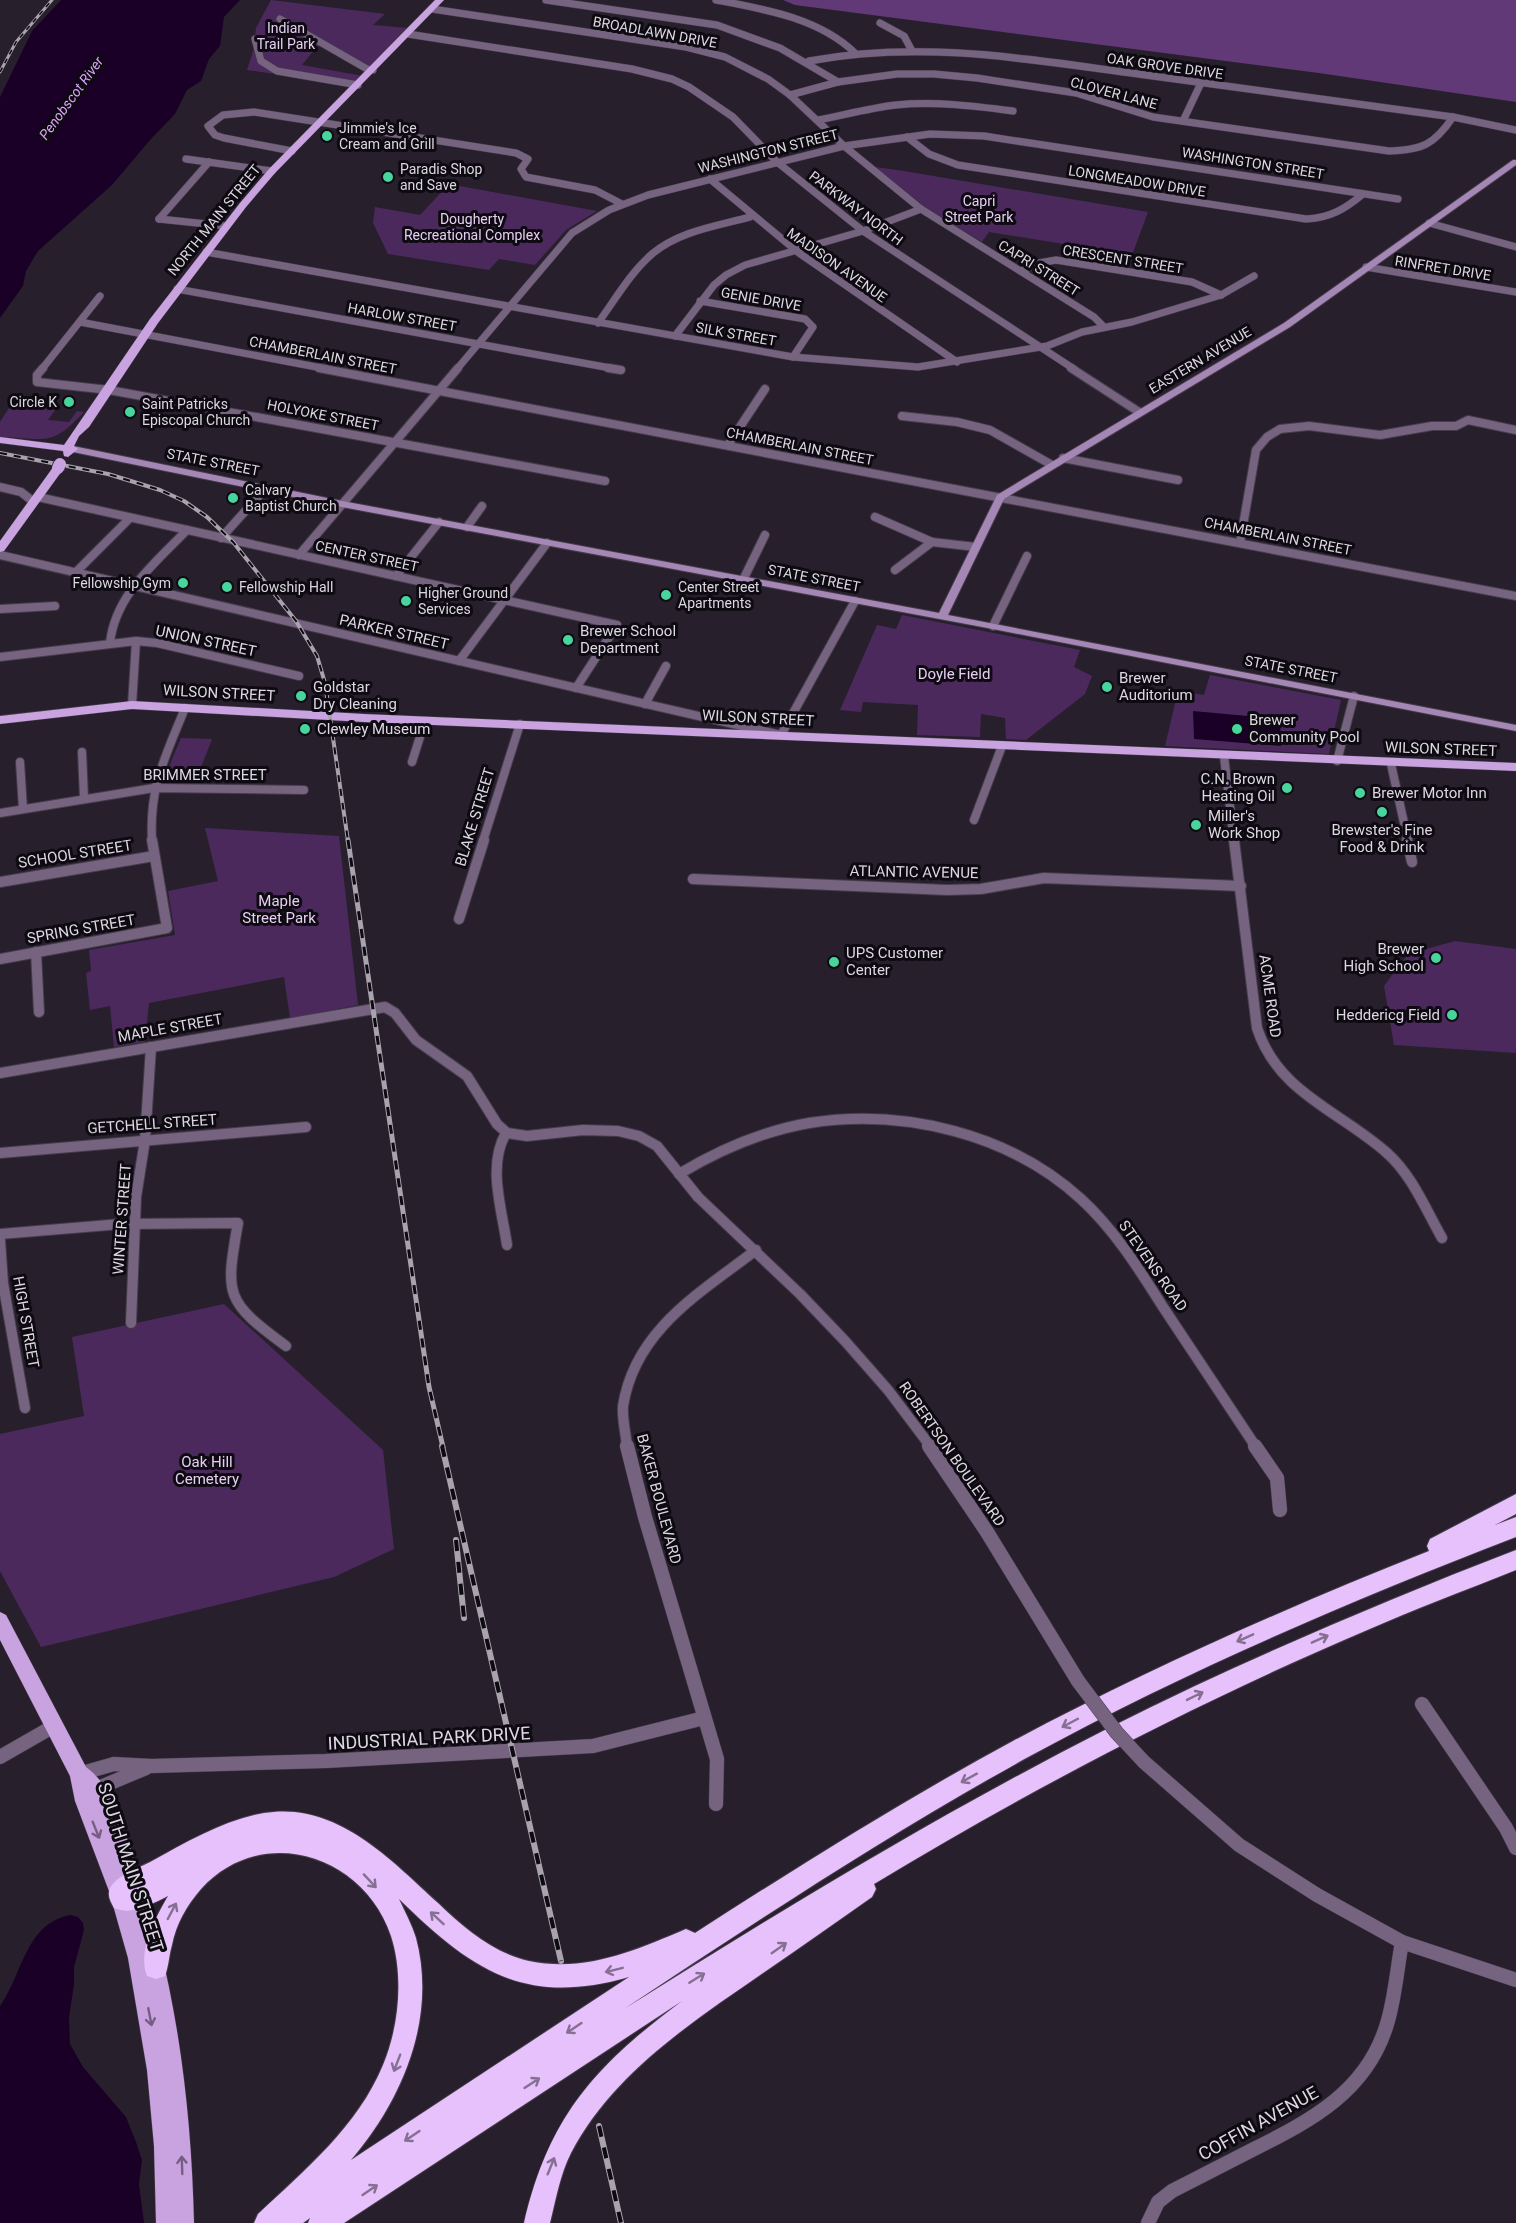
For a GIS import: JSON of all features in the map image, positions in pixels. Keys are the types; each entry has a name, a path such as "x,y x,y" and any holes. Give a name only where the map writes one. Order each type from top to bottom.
{"highway":[{"path":"280,2223 781,1892 885,1827 1020,1750 1152,1681 1299,1614 1451,1539 1516,1503"},
{"path":"1299,1614 1516,1527"},
{"path":"321,2223 646,2010 801,1913 976,1811 1110,1739 1247,1672 1381,1613 1516,1560"},
{"path":"537,2223 546,2177 561,2143 590,2100 620,2068 655,2037 696,2006 976,1811"},
{"path":"129,1894 221,1840 250,1828 280,1823 311,1826 338,1837 365,1853 479,1952 501,1964 522,1971 567,1977 606,1972 644,1962 781,1892"},
{"path":"129,1894 258,1843 291,1840 320,1847 346,1860 369,1879 392,1910 404,1939 411,1974 411,2006 408,2026 398,2059 379,2100 339,2154 267,2223"},
{"path":"156,1967 161,1938 178,1901 202,1871 223,1856"}],"main road":[{"name":"NORTH MAIN STREET","path":"0,540 59,466 82,428 177,289 226,226 272,171 440,0"},
{"name":"EASTERN AVENUE","path":"1000,497 1287,325 1516,162"},
{"path":"37,444 57,440 82,428"},
{"name":"STATE STREET","path":"0,440 70,450 103,459 113,458 342,504 993,626 1514,727"},
{"name":"STATE STREET","path":"0,446 70,450"},
{"path":"942,617 1000,497"},
{"name":"NORTH MAIN STREET","path":"0,549 34,498"},
{"name":"WILSON STREET","path":"0,720 132,705 425,721 781,735 1391,764 1516,767"},
{"name":"SOUTH MAIN STREET","path":"0,1621 86,1786 156,1967 169,2032 178,2105 183,2223"},
{"name":"SOUTH MAIN STREET","path":"129,1894 159,2073 165,2145 167,2223"}],"street":[{"path":"546,0 726,28 770,41 809,62 838,82"},
{"path":"598,7 604,0"},
{"path":"716,0 772,12 816,27 848,44 855,53"},
{"name":"BROADLAWN DRIVE","path":"432,9 708,51 742,65 790,96 844,146"},
{"path":"280,19 298,33 330,46 367,69 373,70"},
{"path":"880,23 904,36 911,49"},
{"name":"PARKWAY NORTH","path":"408,34 632,69 672,79 722,108 777,162 863,231 1139,412"},
{"path":"255,39 261,61 277,71 358,85"},
{"name":"OAK GROVE DRIVE","path":"809,62 855,53 911,49 984,53 1453,117 1516,130"},
{"name":"CLOVER LANE","path":"790,96 838,82 897,74 977,78 1076,93 1135,112 1183,121 1389,151 1408,151 1423,147 1439,138 1453,117"},
{"path":"1183,121 1202,82"},
{"path":"818,120 872,109 919,104 948,104 1013,111"},
{"path":"292,151 215,135 208,126 219,116 242,111 516,153 523,155 528,161 521,169 526,177 595,190 622,204"},
{"name":"WASHINGTON STREET","path":"299,555 572,233 588,221 622,204 710,179 844,146 930,134 984,136 1398,199"},
{"name":"LONGMEADOW DRIVE","path":"907,136 929,154 958,165 1306,219 1335,216 1363,194"},
{"name":"CAPRI STREET","path":"844,146 921,209 1094,317 1104,327"},
{"path":"186,159 272,171"},
{"path":"209,162 159,219 226,226"},
{"name":"MADISON AVENUE","path":"710,179 750,217 793,250 957,362"},
{"path":"675,336 700,301 726,275 745,265 863,231 921,209"},
{"path":"598,322 640,267 662,246 698,231 750,217"},
{"path":"1429,223 1516,247"},
{"name":"SILK STREET","path":"206,252 794,357 897,366 925,366 957,362 1039,347 1221,295 1254,276"},
{"name":"CRESCENT STREET","path":"1021,271 1056,260 1192,282 1221,295"},
{"name":"RINFRET DRIVE","path":"1366,267 1516,292"},
{"name":"HARLOW STREET","path":"177,289 621,370"},
{"path":"80,322 100,296"},
{"name":"GENIE DRIVE","path":"700,301 805,319 813,327 794,357"},
{"name":"CHAMBERLAIN STREET","path":"80,322 1516,596"},
{"name":"HOLYOKE STREET","path":"80,322 37,375 36,381 109,390 605,481"},
{"path":"728,445 765,389"},
{"path":"902,416 957,422 990,430 1052,465"},
{"path":"1240,543 1256,450 1263,438 1274,430 1292,426 1311,426 1373,435 1434,426 1458,426 1468,420 1516,430"},
{"path":"1063,458 1178,480"},
{"name":"CENTER STREET","path":"0,487 34,498 617,625 576,688"},
{"path":"221,538 266,488"},
{"path":"467,527 482,506"},
{"path":"874,517 932,542 976,547"},
{"path":"75,572 130,518"},
{"path":"396,576 439,522"},
{"path":"110,643 109,630 113,617 136,586 187,530"},
{"path":"743,580 765,535"},
{"path":"895,570 932,542"},
{"path":"459,661 547,543"},
{"name":"PARKER STREET","path":"0,555 781,735"},
{"path":"993,626 1027,556"},
{"path":"781,735 855,601"},
{"path":"0,609 55,606"},
{"path":"132,705 136,641"},
{"name":"UNION STREET","path":"0,657 136,641 157,643 299,676"},
{"path":"645,704 666,666"},
{"path":"1337,761 1354,696"},
{"path":"154,856 152,806 154,788 185,708"},
{"path":"412,762 425,721"},
{"name":"BLAKE STREET","path":"459,919 520,724"},
{"path":"974,820 1002,746"},
{"path":"82,752 84,798"},
{"name":"ACME ROAD","path":"1224,756 1257,1028 1262,1047 1271,1063 1284,1077 1387,1153 1402,1168 1442,1238"},
{"path":"20,762 23,810"},
{"path":"1391,764 1412,862"},
{"name":"BRIMMER STREET","path":"0,813 154,788 304,790"},
{"name":"SCHOOL STREET","path":"0,882 154,856"},
{"name":"SPRING STREET","path":"0,959 167,928 154,856"},
{"name":"ATLANTIC AVENUE","path":"693,879 948,890 981,889 1044,878 1241,886"},
{"path":"36,952 39,1012"},
{"name":"MAPLE STREET","path":"0,1073 378,1007 392,1010 418,1041 465,1074 481,1094 500,1128 506,1133"},
{"name":"WINTER STREET","path":"131,1323 134,1224 145,1140 151,1047"},
{"name":"STEVENS ROAD","path":"679,1174 706,1158 772,1134 810,1123 846,1120 913,1123 947,1130 981,1140 1031,1163 1080,1198 1124,1248 1277,1478 1280,1510"},
{"name":"GETCHELL STREET","path":"0,1153 306,1126"},
{"name":"ROBERTSON BOULEVARD","path":"506,1133 519,1136 564,1132 628,1133 647,1139 703,1202 756,1250 834,1328 912,1422 965,1499 1078,1681 1117,1733 1144,1762 1249,1852 1299,1884 1402,1942 1516,1980"},
{"path":"506,1133 500,1141 497,1160 507,1245"},
{"path":"0,1234 134,1224 238,1223 230,1281 234,1299 255,1322 286,1346"},
{"name":"HIGH STREET","path":"0,1240 3,1283 25,1408"},
{"name":"BAKER BOULEVARD","path":"716,1804 717,1759 627,1448 623,1408 632,1371 666,1320 756,1250"},
{"path":"1422,1704 1494,1810 1516,1848"},
{"name":"INDUSTRIAL PARK DRIVE","path":"86,1786 107,1765 152,1766 326,1761 593,1746 704,1718"},
{"path":"0,1757 54,1726"},
{"name":"INDUSTRIAL PARK DRIVE","path":"86,1786 152,1766"},
{"name":"COFFIN AVENUE","path":"1148,2223 1158,2202 1172,2191 1308,2122 1330,2107 1354,2083 1372,2058 1387,2024 1402,1942"}],"green space":[{"name":"Indian Trail Park","path":"271,0 385,14 373,25 408,28 371,67 326,42 319,44 302,65 363,76 353,85 247,70 254,48 256,28"},
{"name":"Capri Street Park","path":"875,167 1148,212 1132,255 989,232 982,242 925,207"},
{"name":"Dougherty Recreational Complex","path":"449,184 597,211 566,230 535,265 499,259 489,270 388,254 373,223 375,207 420,215"},
{"path":"11,405 56,409 48,420 69,422 77,411 84,412 55,436 38,439 0,437 0,422"},
{"name":"Doyle Field","path":"902,615 1080,650 1074,667 1092,676 1085,694 1026,740 1006,739 1005,718 981,714 980,737 917,735 918,705 863,702 861,712 840,710 877,625 896,629"},
{"path":"1210,675 1341,700 1329,754 1165,746 1178,691 1204,695"},
{"path":"181,738 212,739 196,780 165,776"},
{"name":"Maple Street Park","path":"205,828 339,836 358,1005 290,1018 284,977 149,1003 145,1042 114,1047 110,1006 90,1010 86,973 91,971 89,950 175,935 168,891 218,881"},
{"name":"Heddericg Field","path":"1455,941 1516,949 1516,1053 1394,1045 1384,986 1408,954"},
{"name":"Oak Hill Cemetery","path":"224,1304 383,1450 394,1549 334,1577 41,1647 0,1571 0,1434 84,1416 72,1337"}],"shaded area":[{"path":"783,0 1516,0 1516,102 1319,73 795,5"}],"water":[{"name":"Penobscot River","path":"61,0 240,0 224,17 220,46 209,59 201,81 187,90 175,114 112,185 38,251 26,271 23,286 0,318 0,97 32,31"},
{"name":"Brewer Community Pool","path":"1193,711 1280,719 1281,746 1194,739"},
{"path":"71,1915 78,1917 83,1923 84,1930 74,1967 69,2017 70,2044 83,2067 126,2117 142,2160 139,2184 144,2223 0,2223 0,2006 34,1939 56,1920"}],"railway":[{"path":"0,72 16,42 52,0"},
{"path":"0,453 108,474 160,490 184,501 207,517 233,542 296,621 317,656 325,683 348,841"},
{"path":"348,840 429,1387 443,1447"},
{"path":"442,1446 561,1961"},
{"path":"456,1540 464,1618"},
{"path":"599,2126 621,2223"}],"place":[{"name":"Jimmie's Ice Cream and Grill","path":"327,136"},
{"name":"Paradis Shop and Save","path":"388,177"},
{"name":"Circle K","path":"69,402"},
{"name":"Saint Patricks Episcopal Church","path":"130,412"},
{"name":"Calvary Baptist Church","path":"233,498"},
{"name":"Fellowship Gym","path":"183,583"},
{"name":"Fellowship Hall","path":"227,587"},
{"name":"Center Street Apartments","path":"666,595"},
{"name":"Higher Ground Services","path":"406,601"},
{"name":"Brewer School Department","path":"568,640"},
{"name":"Brewer Auditorium","path":"1107,687"},
{"name":"Goldstar Dry Cleaning","path":"301,696"},
{"name":"Clewley Museum","path":"305,729"},
{"name":"Brewer Community Pool","path":"1237,729"},
{"name":"C.N. Brown Heating Oil","path":"1287,788"},
{"name":"Brewer Motor Inn","path":"1360,793"},
{"name":"Brewster's Fine Food & Drink","path":"1382,812"},
{"name":"Miller's Work Shop","path":"1196,825"},
{"name":"Brewer High School","path":"1436,958"},
{"name":"UPS Customer Center","path":"834,962"},
{"name":"Heddericg Field","path":"1452,1015"}]}
